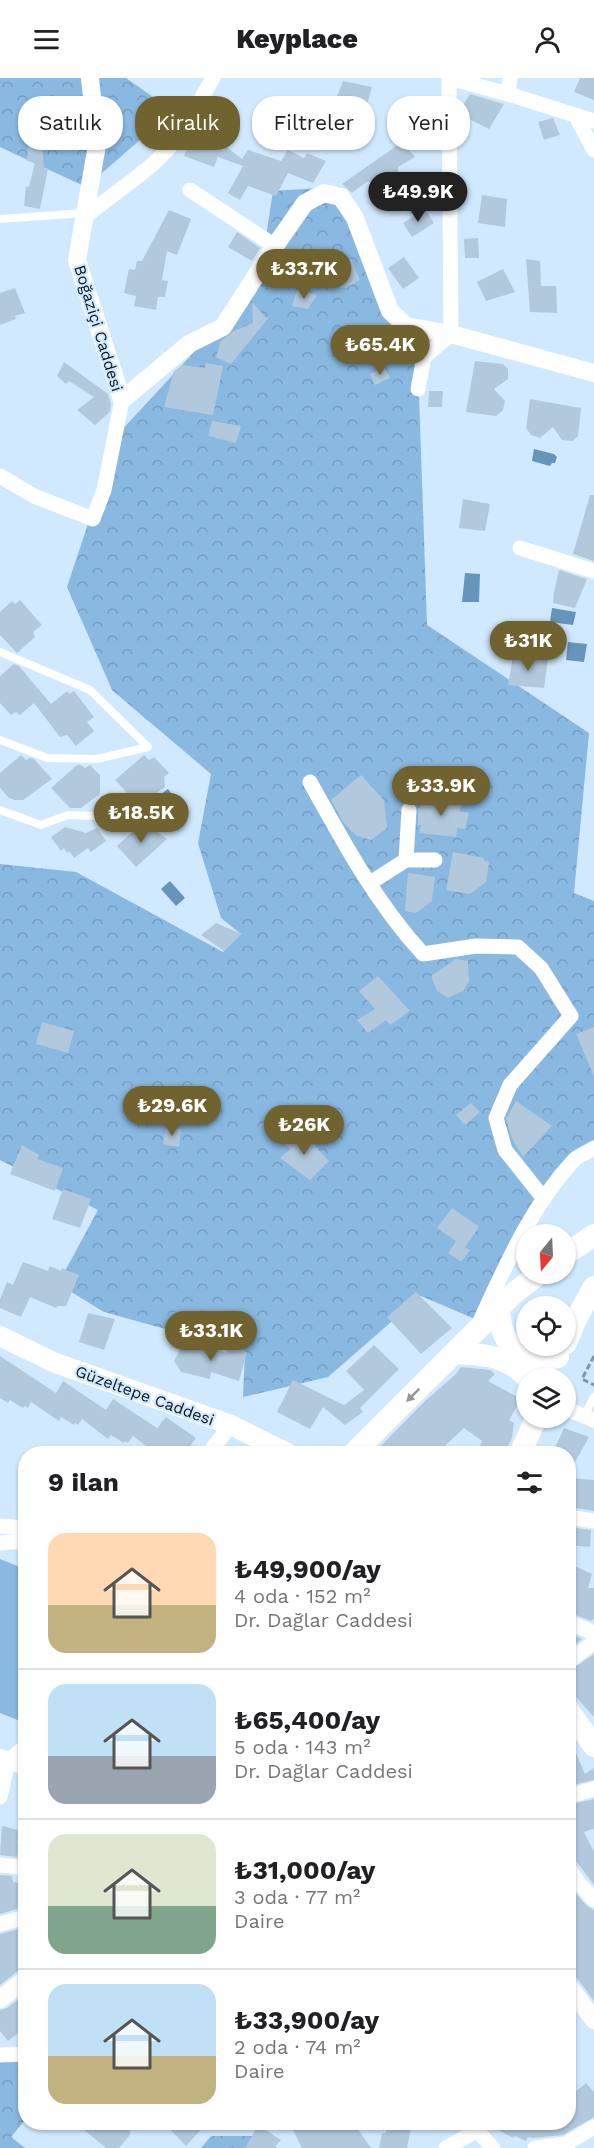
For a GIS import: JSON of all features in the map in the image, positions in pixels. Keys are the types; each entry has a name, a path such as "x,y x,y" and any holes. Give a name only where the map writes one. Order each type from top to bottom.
{"main road":[{"path":"576,1247 594,1235"},
{"path":"361,1446 513,1293 525,1284"},
{"path":"576,1327 585,1313 594,1287"},
{"path":"499,1309 500,1326 510,1346 516,1350"},
{"name":"Güzeltepe Caddesi","path":"0,1336 53,1362 231,1425 273,1446"},
{"path":"454,1353 491,1355 518,1368"},
{"path":"525,1356 534,1362 546,1356"},
{"path":"524,1446 532,1428"},
{"path":"576,1721 594,1746"}],"street":[{"name":"Boğaziçi Caddesi","path":"90,78 97,145 77,260 122,399"},
{"path":"85,215 156,162 186,124 213,78"},
{"path":"418,389 424,357 450,334 449,78 594,121"},
{"path":"508,94 510,78"},
{"path":"575,116 594,150"},
{"path":"190,190 275,246"},
{"path":"0,476 34,496 93,519 104,490 122,399 189,344 223,327 305,203 324,193 341,197 355,218 390,311 406,326 450,334 594,373"},
{"path":"520,548 594,571"},
{"path":"310,782 351,856 406,936 423,954 476,946 518,947 541,968 571,1016 510,1085 496,1118 505,1150 544,1199"},
{"path":"406,860 409,810"},
{"path":"370,884 406,860 435,860"},
{"path":"476,1331 511,1253 544,1199 576,1159 594,1148"},
{"path":"214,1446 231,1425"},
{"path":"576,1518 594,1521"},
{"path":"0,1527 18,1528"},
{"path":"0,1543 18,1542"},
{"path":"576,1625 594,1633"},
{"path":"576,1656 594,1642"},
{"path":"0,1797 11,1762"},
{"path":"576,1795 594,1789"},
{"path":"0,1865 18,1867"},
{"path":"576,1888 594,1900"},
{"path":"0,1924 18,1919"},
{"path":"0,1999 18,1985"},
{"path":"576,1996 594,2020"},
{"path":"0,2055 18,2054"},
{"path":"535,2148 566,2144 594,2127"},
{"path":"446,2148 469,2130"},
{"path":"476,2130 493,2148"}],"lane":[{"path":"0,219 85,215"},
{"path":"0,652 90,690 148,747 97,759 47,758 0,740"},
{"path":"0,810 41,825 68,815 160,818"},
{"path":"589,1418 594,1397"}],"path":[{"path":"594,1356 582,1379 594,1386"}],"green space":[{"path":"0,78 126,78 152,96 135,96 135,144 86,187 0,147"},
{"path":"337,187 418,365 427,625 589,733 574,893 594,901 594,1148 566,1160 529,1224 516,1224 516,1247 475,1319 421,1296 328,1377 243,1397 245,1351 104,1312 58,1284 98,1210 0,1160 0,864 76,872 223,952 241,934 221,918 198,843 211,774 112,690 67,587 118,434 259,282 273,191"},
{"path":"0,1559 18,1566 18,1720 0,1713"},
{"path":"0,2049 18,2050 18,2128 11,2137 25,2148 0,2148"},
{"path":"211,2136 259,2136 277,2148 201,2148"}],"shaded area":[{"path":"534,449 554,454 557,457 555,463 550,466 532,461"},
{"path":"465,573 480,574 479,602 462,602"},
{"path":"552,608 576,612 573,625 550,622"},
{"path":"568,642 587,644 584,662 566,660"},
{"path":"168,789 175,798 157,812 149,803"},
{"path":"170,881 185,898 176,906 161,889"}],"building":[{"path":"580,78 594,78 594,100 574,92"},
{"path":"343,81 372,87 369,96 337,96"},
{"path":"470,94 504,104 489,129 470,120"},
{"path":"553,118 560,135 544,140 538,122"},
{"path":"28,150 43,150 44,168 48,169 40,209 24,206 26,186 29,187 35,162 27,161"},
{"path":"187,150 231,150 242,159 248,150 281,161 288,150 304,158 307,153 326,161 313,183 288,173 276,196 248,186 240,200 228,193 243,166 218,157 214,167 184,156"},
{"path":"391,150 409,150 415,157 398,167 398,177 389,183 376,185 368,181 352,193 342,184"},
{"path":"482,195 507,199 505,227 478,223"},
{"path":"425,209 434,223 412,237 403,223"},
{"path":"169,210 191,219 177,255 167,251 162,280 168,281 165,297 158,297 156,310 134,306 136,296 124,293 129,269 135,270 137,261 142,261"},
{"path":"237,232 260,248 252,261 228,247"},
{"path":"478,238 479,258 465,258 464,239"},
{"path":"404,257 419,278 403,289 388,268"},
{"path":"351,258 360,280 346,288 340,288 336,271"},
{"path":"526,259 540,261 541,286 556,286 557,313 530,312"},
{"path":"503,269 515,292 486,301 477,282"},
{"path":"15,288 25,313 0,325 0,293"},
{"path":"297,290 317,295 308,309 292,306"},
{"path":"252,302 266,318 270,316 231,364 216,357 221,341 234,331 253,323"},
{"path":"475,361 503,364 508,369 508,379 494,389 505,401 503,410 496,416 466,412"},
{"path":"64,362 108,394 111,404 110,412 95,425 77,410 94,397 69,381 66,384 57,376"},
{"path":"206,363 223,366 213,415 164,407 174,371 182,365 205,368"},
{"path":"384,367 390,378 375,385 370,374"},
{"path":"429,391 443,391 442,407 428,407"},
{"path":"530,399 581,408 578,436 572,441 562,440 553,427 540,438 531,435 526,428"},
{"path":"212,421 241,426 236,443 208,436"},
{"path":"590,495 594,495 594,561 573,554"},
{"path":"463,499 490,504 485,531 459,528"},
{"path":"559,570 587,579 575,608 553,603"},
{"path":"20,600 42,625 33,632 35,637 17,653 0,635 0,612 12,601 15,604"},
{"path":"513,657 548,659 544,688 508,685"},
{"path":"14,664 19,666 51,704 67,691 69,694 74,691 94,717 87,722 94,731 76,746 67,735 60,737 34,703 20,715 16,712 11,715 0,703 0,676"},
{"path":"21,755 26,760 34,759 52,779 23,800 15,800 9,798 0,788 0,773"},
{"path":"144,755 149,760 154,757 169,773 164,777 165,787 146,800 138,800 132,798 115,780"},
{"path":"77,765 85,768 90,765 100,775 100,794 81,808 70,808 51,788"},
{"path":"361,775 384,800 387,828 371,840 357,836 351,831 343,822 331,800"},
{"path":"423,796 462,803 459,811 469,813 465,829 457,828 456,837 419,833 421,825 418,825 418,808 420,808"},
{"path":"142,823 167,839 136,867 117,846"},
{"path":"65,827 86,833 97,828 106,841 91,852 88,848 74,858 64,848 61,851 51,837"},
{"path":"453,852 484,858 484,861 489,862 486,882 470,894 446,890"},
{"path":"408,873 435,877 432,901 416,913 405,911"},
{"path":"216,923 242,934 224,951 201,935"},
{"path":"456,959 468,961 469,981 463,991 448,998 437,991 431,976"},
{"path":"378,976 410,1011 390,1025 386,1020 368,1033 357,1020 375,1009 359,991"},
{"path":"42,1022 74,1031 68,1053 36,1044"},
{"path":"594,1027 594,1076 576,1034"},
{"path":"516,1101 552,1126 523,1157 513,1141 506,1119"},
{"path":"471,1103 480,1112 465,1125 456,1115"},
{"path":"166,1126 181,1129 179,1147 163,1144"},
{"path":"310,1132 315,1146 329,1161 310,1180 280,1158 290,1149 284,1143 293,1134 300,1141"},
{"path":"22,1145 39,1155 37,1159 63,1168 55,1191 10,1174"},
{"path":"63,1189 91,1199 80,1228 52,1219"},
{"path":"452,1208 479,1227 465,1247 470,1250 461,1262 448,1253 456,1241 437,1228"},
{"path":"23,1262 48,1271 50,1266 79,1275 66,1306 56,1308 30,1297 21,1317 0,1308 0,1299 7,1282 13,1285"},
{"path":"416,1292 452,1328 421,1354 387,1317"},
{"path":"88,1313 115,1319 104,1350 79,1342"},
{"path":"183,1344 198,1345 227,1353 228,1346 247,1352 239,1381 211,1372 210,1379 181,1372 174,1361"},
{"path":"374,1345 399,1369 360,1408 363,1412 345,1425 323,1407 310,1429 277,1412 293,1380 344,1405 364,1390 346,1371"},
{"path":"0,1356 56,1393 63,1381 106,1410 113,1399 157,1428 166,1417 196,1438 190,1446 146,1446 133,1436 128,1443 125,1441 124,1443 111,1435 108,1439 82,1419 78,1425 75,1423 74,1425 61,1417 59,1421 31,1402 28,1408 25,1406 23,1408 10,1400 8,1403 0,1398"},
{"path":"461,1367 490,1370 495,1374 488,1381 516,1396 516,1408 509,1420 514,1423 512,1438 508,1446 480,1446 482,1441 464,1428 445,1446 381,1446"},
{"path":"564,1428 589,1437 576,1461 576,1446 556,1446"},
{"path":"576,1479 594,1480 594,1511 576,1508"},
{"path":"576,1528 591,1530 590,1547 576,1546"},
{"path":"576,1567 592,1574 588,1588 594,1588 594,1619 591,1621 576,1615"},
{"path":"594,1654 594,1717 576,1697 576,1666"},
{"path":"576,1753 585,1774 594,1768 594,1780 576,1784"},
{"path":"594,1799 594,1829 584,1832 594,1852 594,1885 576,1861 576,1803"},
{"path":"2,1826 18,1830 17,1857 0,1855"},
{"path":"0,1875 12,1876 13,1882 18,1883 17,1909 0,1914"},
{"path":"576,1894 594,1910 594,2001 577,1978"},
{"path":"18,1929 18,1971 0,1985 0,1934"},
{"path":"18,2000 18,2033 8,2041 0,2031 0,2010"},
{"path":"586,2083 594,2092 594,2117 576,2127 576,2091"},
{"path":"84,2130 130,2130 130,2135 119,2148 106,2148"},
{"path":"171,2130 201,2130 186,2146"},
{"path":"255,2130 266,2130 281,2140 274,2148 245,2148"},
{"path":"293,2130 359,2130 371,2148 302,2148"},
{"path":"387,2130 410,2130 407,2148 379,2148 382,2133 386,2133"},
{"path":"498,2130 572,2130 563,2135 528,2137 526,2141 515,2136 513,2138"}]}
